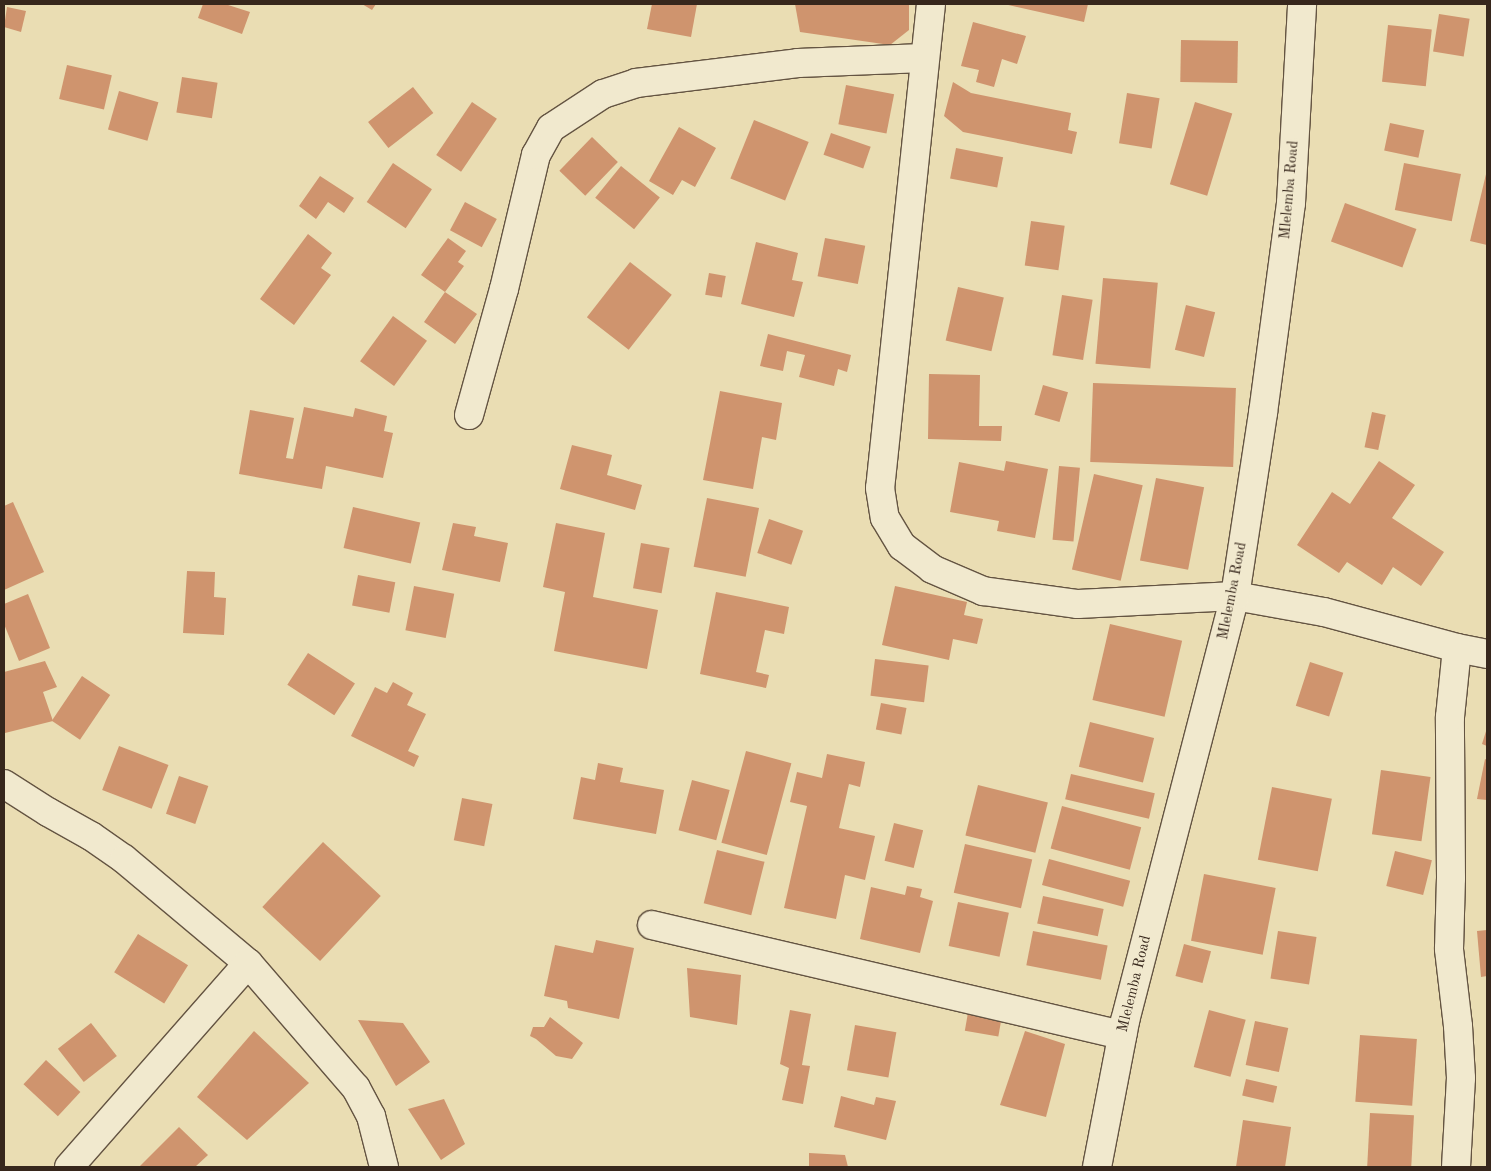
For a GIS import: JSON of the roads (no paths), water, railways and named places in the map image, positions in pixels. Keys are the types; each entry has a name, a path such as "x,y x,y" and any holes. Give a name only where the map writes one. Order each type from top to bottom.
{"street":[{"path":"930,4 880,488 885,518 902,546 932,569 983,591 1078,604 1235,596 1324,612 1457,648 1487,654"},
{"name":"Mlelemba Road","path":"1097,1167 1122,1035 1235,596 1264,404 1291,203 1302,4"},
{"path":"469,415 504,289 536,155 551,128 603,94 636,83 798,63 924,58"},
{"path":"1456,1167 1461,1078 1458,1026 1449,949 1451,878 1450,717 1457,648"},
{"path":"4,784 91,836 124,859 248,963 356,1088 371,1116 384,1167"},
{"path":"652,924 1122,1035"},
{"path":"70,1167 248,963"}]}
